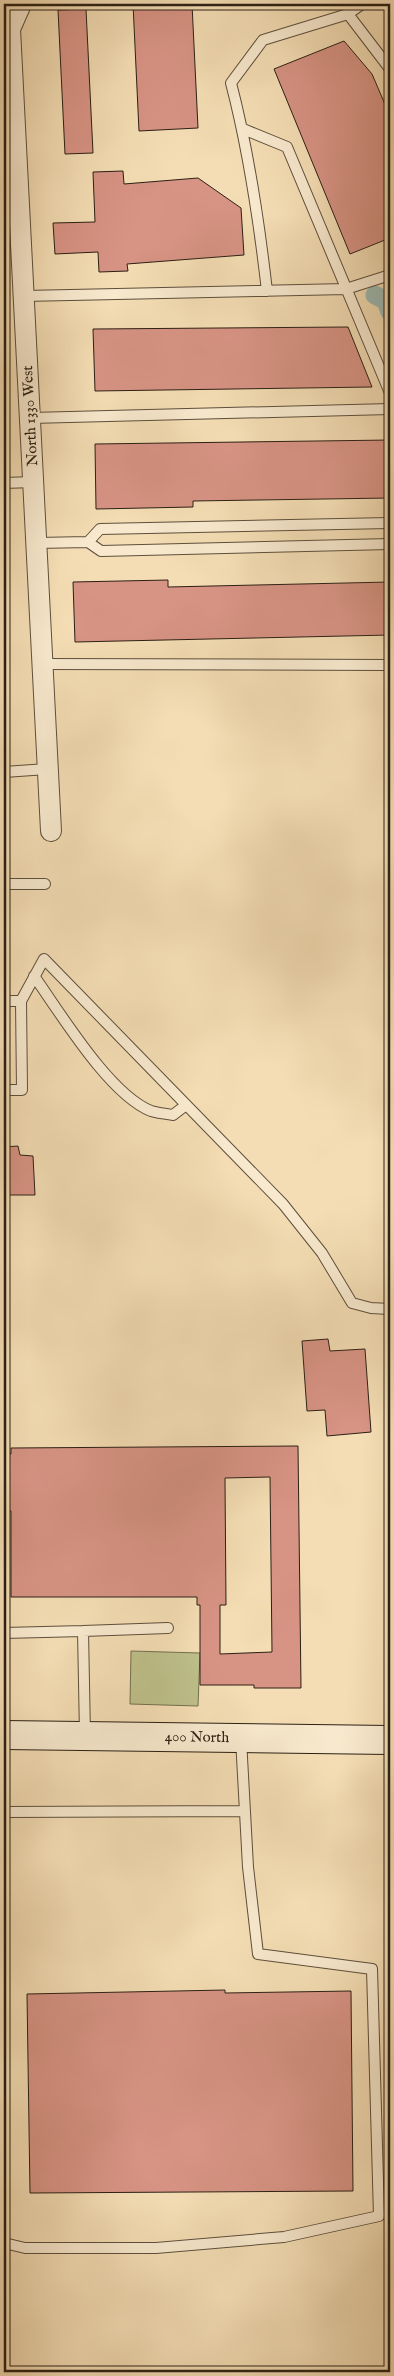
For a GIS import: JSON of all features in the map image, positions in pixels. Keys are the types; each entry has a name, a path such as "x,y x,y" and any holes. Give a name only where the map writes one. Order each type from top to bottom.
{"main road":[{"name":"400 North","path":"4,1735 390,1740"}],"street":[{"name":"North 1330 West","path":"21,4 10,29 50,831"}],"lane":[{"path":"267,291 256,200 243,129 231,83 263,40 348,14 362,4"},
{"path":"348,14 390,69"},
{"path":"243,129 287,147 390,394"},
{"path":"24,296 346,289 390,275"},
{"path":"30,418 390,409"},
{"path":"4,484 33,482"},
{"path":"88,542 100,529 390,523"},
{"path":"36,543 88,542 101,550 390,544"},
{"path":"42,664 390,665"},
{"path":"4,772 47,769"},
{"path":"4,884 44,884"},
{"path":"4,1090 22,1090 20,1001 44,959 283,1204 322,1253 352,1303 371,1308 390,1309"},
{"path":"34,976 84,1047 118,1088 150,1111 173,1115 186,1105"},
{"path":"4,1001 20,1001"},
{"path":"4,1633 168,1628"},
{"path":"83,1631 84,1736"},
{"path":"4,2243 24,2248 156,2248 284,2237 379,2216 372,1969 258,1954 248,1866 241,1738"},
{"path":"4,1812 245,1811"}],"green space":[{"path":"131,1651 200,1653 198,1706 130,1704"}],"building":[{"path":"133,4 192,4 198,128 139,131"},
{"path":"86,9 93,153 65,154 58,10"},
{"path":"344,41 372,74 390,116 390,238 350,254 274,69"},
{"path":"123,171 124,184 198,178 241,208 244,255 127,264 128,271 99,272 98,252 55,254 53,223 95,222 93,172"},
{"path":"348,327 372,387 95,391 93,329"},
{"path":"390,440 390,498 193,501 193,507 96,509 95,444"},
{"path":"168,580 168,587 390,582 390,635 75,642 73,582"},
{"path":"18,1146 20,1155 33,1156 35,1195 4,1195 4,1147"},
{"path":"328,1339 330,1351 365,1349 371,1432 327,1436 325,1410 307,1411 302,1341"},
{"path":"298,1446 301,1688 254,1688 254,1685 200,1685 200,1605 197,1605 197,1597 11,1597 11,1511 4,1511 4,1454 11,1454 11,1448","holes":["270,1477 272,1652 220,1654 220,1605 226,1605 225,1478"]},
{"path":"225,1990 225,1993 351,1991 353,2191 30,2193 27,1994"}],"waterway":[{"path":"375,295 386,301 390,312"}]}
